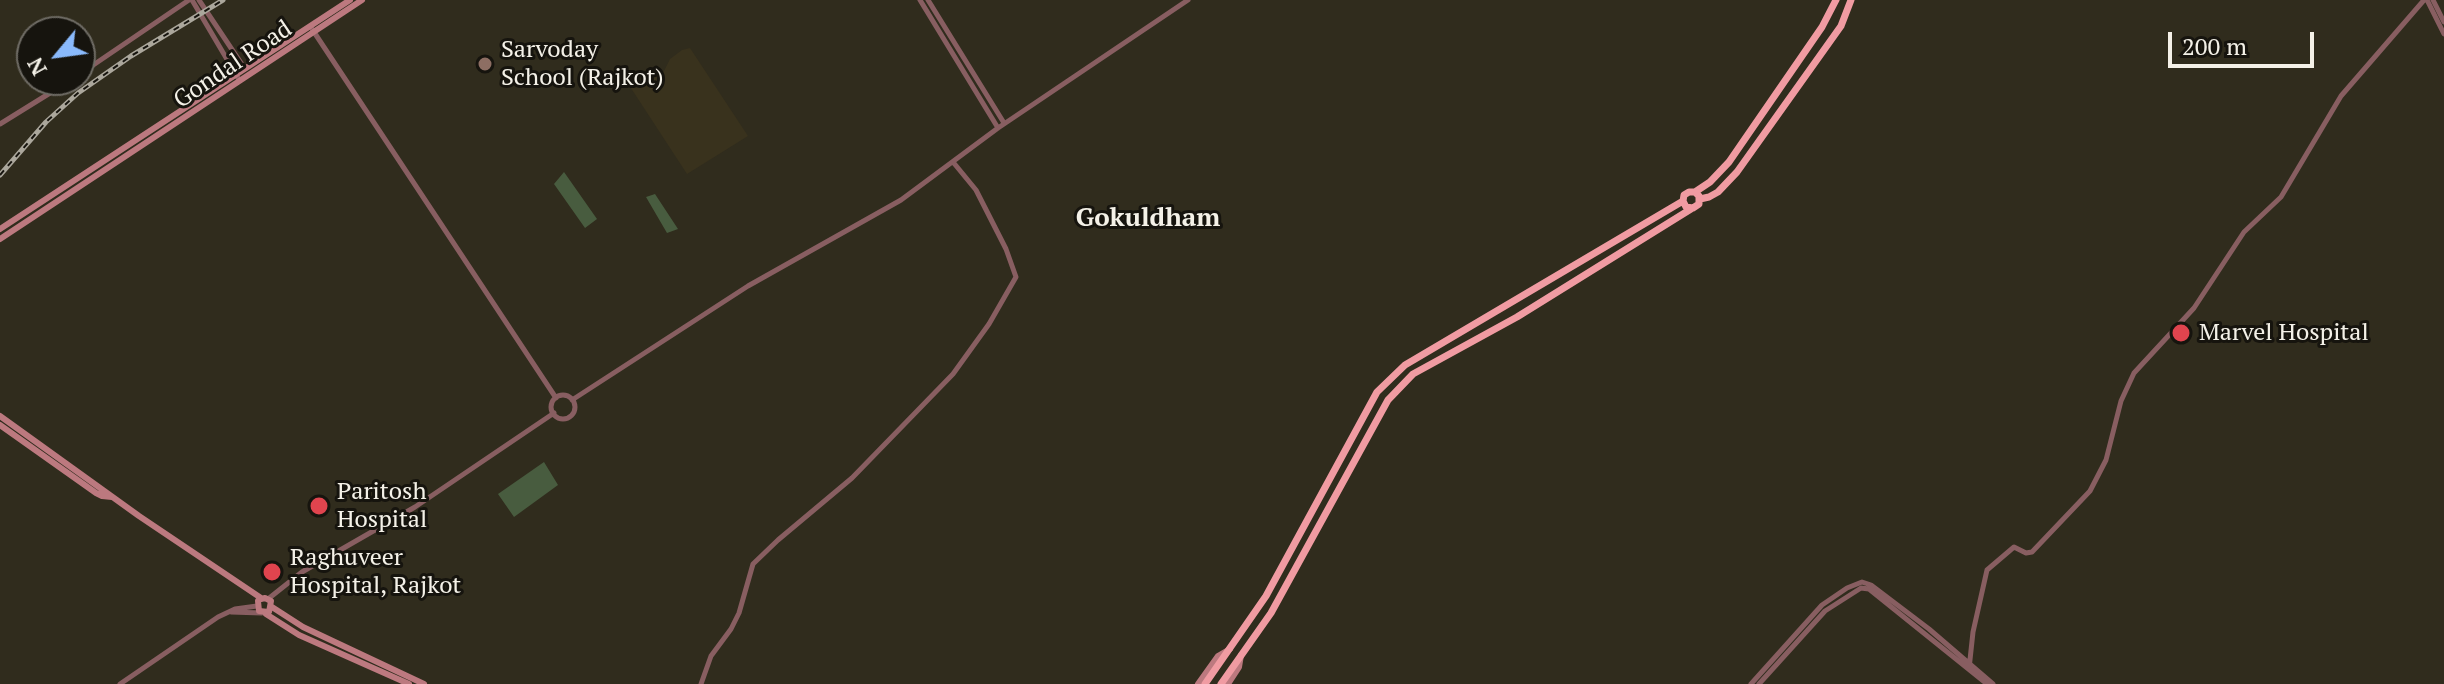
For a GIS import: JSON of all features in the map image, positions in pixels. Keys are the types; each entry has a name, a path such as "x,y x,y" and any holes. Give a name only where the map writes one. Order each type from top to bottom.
{"highway":[{"path":"1221,684 1271,613 1388,400 1413,374 1517,317 1698,206 1697,196 1729,162 1822,27 1836,0"},
{"path":"1205,684 1266,596 1377,392 1405,365 1683,201 1686,193 1709,197 1718,192 1737,172 1841,26 1851,0"},
{"path":"1683,201 1691,209"},
{"path":"1353,439 1361,441 1361,452"},
{"path":"1342,459 1346,465 1353,467"}],"main road":[{"name":"Gondal Road","path":"0,239 250,76 350,0"},
{"name":"Gondal Road","path":"0,229 244,68 362,0"},
{"path":"0,416 101,492"},
{"path":"0,425 112,497 261,601 315,633 424,684"},
{"path":"261,601 264,614 299,635 409,684"},
{"path":"264,614 272,607"},
{"path":"1198,684 1218,656 1230,649"},
{"path":"1228,684 1239,667 1241,655"}],"street":[{"path":"96,63 190,0 241,82"},
{"path":"199,0 250,76"},
{"path":"920,0 998,128"},
{"path":"928,0 1004,123"},
{"path":"572,400 748,286 901,200 1004,123 1188,0"},
{"path":"1969,666 1987,570 2014,547 2026,553 2032,552 2090,491 2106,460 2121,401 2134,373 2194,308 2244,232 2281,197 2341,96 2426,0 2444,34"},
{"path":"2433,0 2444,22"},
{"path":"312,28 556,398"},
{"path":"0,124 45,96"},
{"path":"701,684 711,656 739,613 753,564 852,478 953,374 989,324 1016,277 1006,249 976,190 953,162"},
{"path":"564,395 572,400 575,408 571,416 563,419 554,413 552,404 556,398 564,395"},
{"path":"120,684 218,617 261,601 302,572 415,507 554,413"},
{"path":"1751,684 1822,605 1862,582 1885,594 1990,684"},
{"path":"1759,684 1818,617 1861,588 1869,589 1969,666"},
{"path":"230,612 264,614"}],"shaded area":[{"path":"690,48 748,136 687,174 625,79 653,69 663,73 670,59"}],"green space":[{"path":"564,172 597,219 585,228 554,184"},
{"path":"655,194 678,229 667,233 646,197"},
{"path":"544,462 558,485 514,517 498,494"}],"railway":[{"path":"0,175 46,122 78,93 131,56 223,0"}],"place":[{"name":"Sarvoday School (Rajkot)","path":"485,64"},
{"name":"Marvel Hospital","path":"2181,333"},
{"name":"Paritosh Hospital","path":"319,506"},
{"name":"Raghuveer Hospital, Rajkot","path":"272,572"}],"district":[{"name":"Gokuldham","path":"1148,219"}]}
